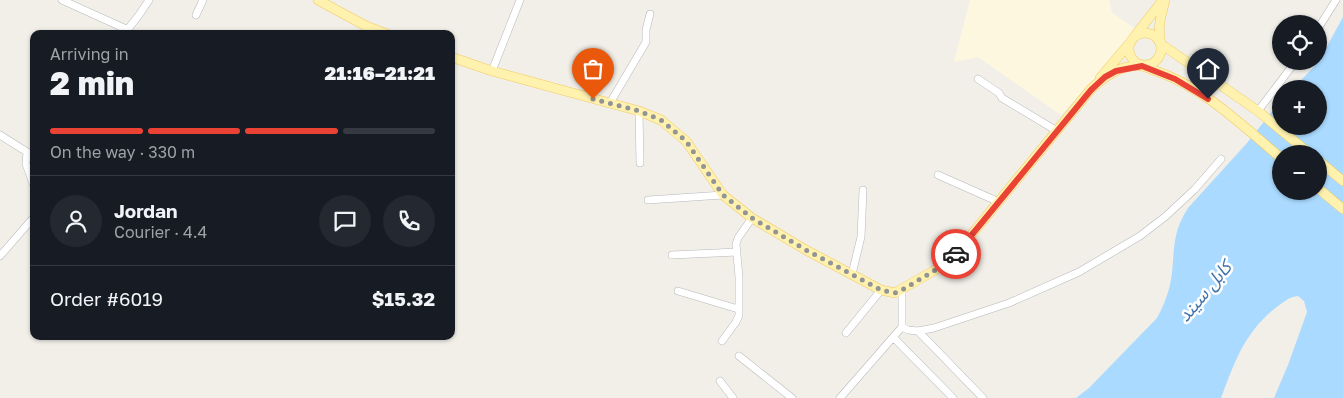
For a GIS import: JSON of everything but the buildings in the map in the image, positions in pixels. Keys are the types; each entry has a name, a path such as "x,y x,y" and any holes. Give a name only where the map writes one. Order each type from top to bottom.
{"main road":[{"path":"318,0 376,30"},
{"path":"455,58 492,71 639,111 661,120 686,141 723,195 752,218 806,250 881,290 895,293 949,262 1164,0"},
{"path":"1091,90 1105,77 1116,71 1147,66 1156,62 1161,54 1158,32 1164,0"},
{"path":"1272,150 1208,99 1175,79 1133,61 1130,57 1129,47 1132,39 1144,33 1154,36 1161,44 1261,113 1299,145"},
{"path":"1327,168 1343,181"},
{"path":"1327,196 1343,209"}],"street":[{"path":"62,0 123,30"},
{"path":"126,30 149,0"},
{"path":"196,14 203,0"},
{"path":"492,71 520,0"},
{"path":"1327,15 1336,0"},
{"path":"610,103 646,42 646,30 650,14"},
{"path":"1261,113 1290,70"},
{"path":"978,79 999,93 1002,98 1057,131"},
{"path":"639,111 640,163"},
{"path":"0,134 27,152 26,164 30,175"},
{"path":"902,327 918,331 934,328 1010,303 1079,272 1140,236 1166,216 1195,189 1221,159"},
{"path":"938,175 999,202"},
{"path":"852,274 862,237 864,190"},
{"path":"648,200 723,195"},
{"path":"722,341 736,322 738,315 739,277 736,244 752,218"},
{"path":"0,256 30,222"},
{"path":"672,255 737,252"},
{"path":"846,333 881,290"},
{"path":"840,398 902,327 902,290"},
{"path":"678,291 738,309"},
{"path":"918,331 983,398"},
{"path":"894,338 952,398"},
{"path":"739,356 792,398"},
{"path":"720,381 733,398"}],"shaded area":[{"path":"970,0 1109,0 1112,13 1136,29 1109,63 1061,115 978,57 954,62"}],"water":[{"name":"کابل سيند","path":"1343,17 1343,398 1274,398 1307,312 1304,301 1298,296 1283,302 1249,336 1236,359 1221,398 1076,398 1089,388 1157,318 1169,289 1175,239 1188,208 1247,143 1272,112 1272,135 1327,135 1327,80 1301,80 1311,70 1327,70 1327,46"}],"way so far":[{"path":"593,99 639,111 661,120 686,141 723,195 752,218 806,250 881,290 895,293 902,290 949,262 956,254"}],"route":[{"path":"956,254 1091,90 1105,77 1116,71 1142,66 1175,79 1208,99"}]}
